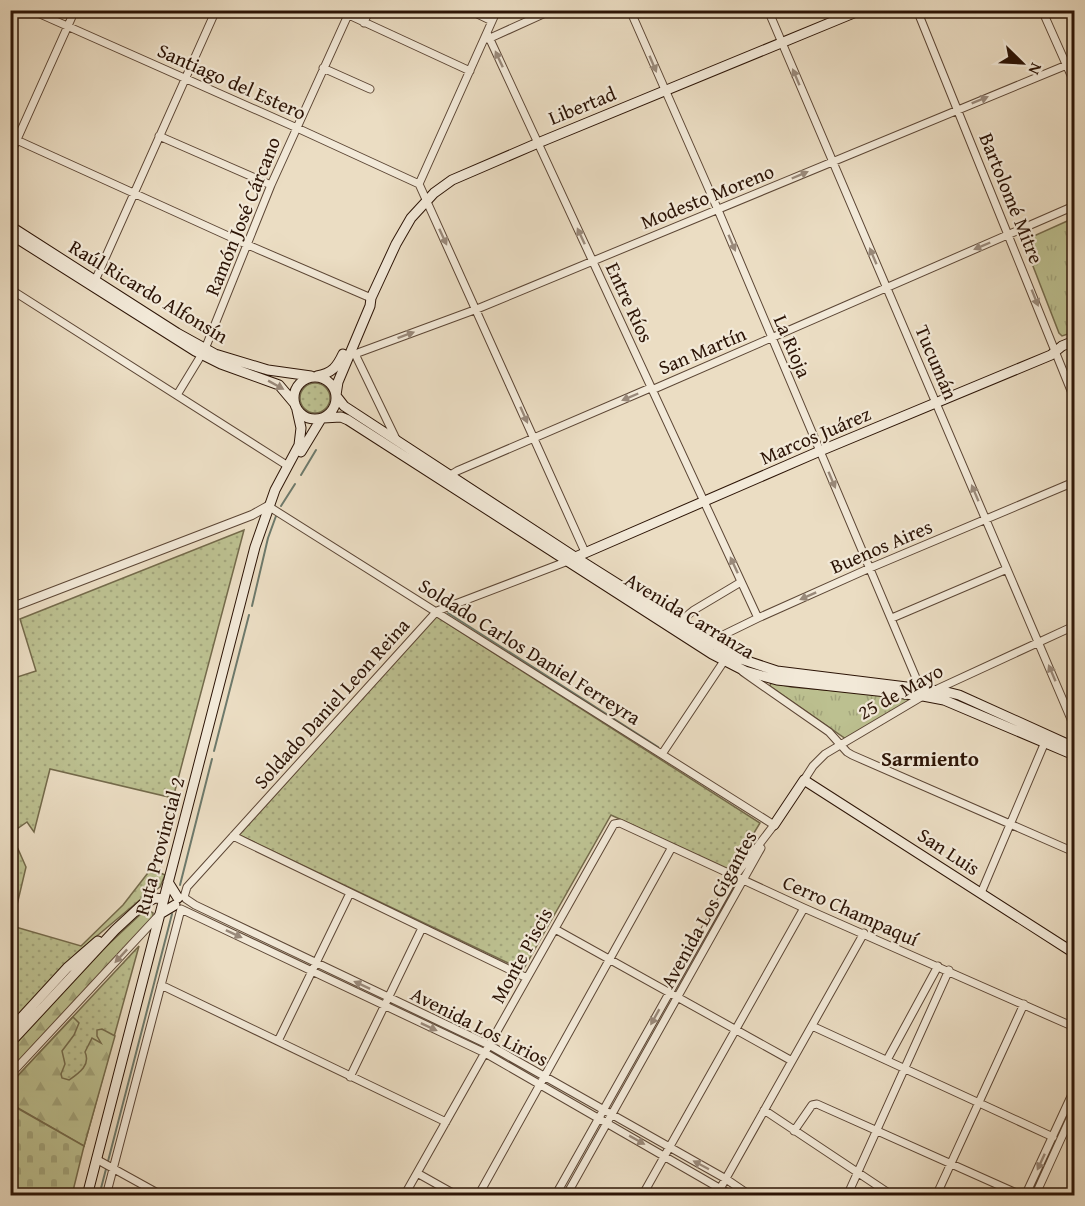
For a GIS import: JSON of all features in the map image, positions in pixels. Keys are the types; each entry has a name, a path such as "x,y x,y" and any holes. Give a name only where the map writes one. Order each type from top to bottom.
{"main road":[{"name":"Libertad","path":"336,396 338,382 353,352 371,298 405,226 426,201 452,180 861,10"},
{"name":"Raúl Ricardo Alfonsín","path":"10,226 93,284"},
{"name":"Raúl Ricardo Alfonsín","path":"10,234 204,352 279,385 296,407"},
{"name":"Libertad","path":"313,376 329,374 339,364 365,304 371,298"},
{"name":"Marcos Juárez","path":"571,559 820,451 1051,355 1062,346 1074,341"},
{"name":"Raúl Ricardo Alfonsín","path":"204,352 275,371 313,376"},
{"path":"313,376 329,382 336,396 334,409 322,418 268,506 299,445 301,428 294,396 297,388 313,376"},
{"name":"Avenida Carranza","path":"336,396 344,406 397,441 446,478"},
{"path":"296,407 306,418 322,418"},
{"name":"Avenida Carranza","path":"322,418 341,417 348,420 446,478 712,649 777,671 922,692 1074,755"},
{"name":"Ruta Provincial 2","path":"87,1196 247,576 268,506"},
{"name":"Avenida Carranza","path":"571,559 678,623 727,662 761,676 777,680 922,692 935,689 959,695 1074,747"},
{"name":"25 de Mayo","path":"774,825 804,780"},
{"name":"San Luis","path":"804,780 1074,950"},
{"path":"160,914 181,902 168,882"},
{"path":"10,1043 143,904 155,898 164,899"},
{"path":"10,1029 67,968 93,945 116,930"}],"street":[{"name":"Santiago del Estero","path":"31,10 419,184"},
{"path":"10,155 14,139 75,10"},
{"path":"93,284 216,10"},
{"path":"338,10 470,71"},
{"path":"364,23 369,10"},
{"path":"469,10 492,21"},
{"path":"497,10 487,37 419,184 585,552"},
{"path":"487,37 552,10"},
{"name":"La Rioja","path":"630,10 718,210 922,692"},
{"name":"Tucumán","path":"768,10 1074,726"},
{"name":"Bartolomé Mitre","path":"917,10 1074,398"},
{"path":"1042,10 1074,82"},
{"name":"Ramón José Cárcano","path":"177,395 204,352 271,185 348,15"},
{"name":"Entre Ríos","path":"487,37 758,618"},
{"name":"Modesto Moreno","path":"353,352 477,309 1074,62"},
{"path":"323,68 370,89"},
{"path":"159,136 271,185"},
{"path":"14,139 371,298"},
{"name":"San Martín","path":"446,478 456,471 771,338 1074,206"},
{"path":"10,289 288,466"},
{"path":"353,352 397,441"},
{"name":"Buenos Aires","path":"712,649 717,638 758,618 1074,482"},
{"path":"10,608 252,515 268,506"},
{"name":"Soldado Carlos Daniel Ferreyra","path":"268,506 774,825"},
{"name":"Soldado Daniel Leon Reina","path":"106,1196 181,902 187,887 437,611 571,559"},
{"path":"892,618 1007,569"},
{"path":"678,623 694,610 741,582"},
{"name":"25 de Mayo","path":"935,689 1074,626"},
{"path":"662,754 727,662 829,732 852,755 1074,852"},
{"name":"25 de Mayo","path":"804,780 818,760 922,692"},
{"path":"981,893 1045,742"},
{"name":"Cerro Champaquí","path":"614,824 620,824 1074,1027"},
{"name":"Monte Piscis","path":"404,1196 614,824"},
{"name":"Avenida Los Gigantes","path":"555,1196 735,876 774,825"},
{"name":"Avenida Los Gigantes","path":"566,1196 774,825"},
{"path":"233,836 527,978"},
{"path":"478,1196 672,847"},
{"path":"278,1041 350,893"},
{"name":"Avenida Los Lirios","path":"181,902 389,997 489,1046 726,1179 751,1196"},
{"name":"Avenida Los Lirios","path":"181,902 312,971 485,1053 721,1187 733,1196"},
{"path":"642,1196 804,908"},
{"path":"10,1075 160,914"},
{"path":"350,1077 422,928"},
{"path":"555,928 792,1061"},
{"path":"716,1196 864,933"},
{"path":"887,1060 938,966"},
{"path":"847,1196 949,970"},
{"path":"161,985 446,1122"},
{"path":"936,1196 1024,1004"},
{"path":"812,1026 1053,1137"},
{"path":"794,1131 812,1105 817,1104 1024,1196 1074,1090"},
{"path":"764,1110 893,1196"},
{"path":"1035,1196 1074,1110"},
{"path":"96,1159 163,1196"},
{"path":"417,1173 458,1196"}],"green space":[{"path":"1074,218 1074,332 1062,336 1024,243 1027,239"},
{"path":"315,383 326,387 330,398 326,409 315,413 304,409 300,398 304,387"},
{"path":"244,530 173,798 50,769 34,832 27,822 11,833 11,679 36,671 20,619"},
{"path":"436,616 760,823 731,871 611,815 523,970 239,835"},
{"path":"771,682 791,687 910,697 911,700 846,739 770,686"},
{"path":"10,838 26,867 12,926 81,946 123,905 151,869 165,875 160,887 141,899 79,951 10,1025"},
{"path":"148,910 153,913 153,917 11,1070 10,1048 81,970 144,911"},
{"path":"139,946 84,1146 11,1104 10,1084"},
{"path":"73,1017 79,1023 74,1035 62,1051 65,1064 61,1074 62,1078 69,1080 83,1068 86,1061 85,1052 92,1038 101,1043 97,1030 102,1029 115,1036 84,1146 11,1104 10,1084"},
{"path":"10,1104 84,1146 72,1195 11,1195"}],"waterway":[{"path":"301,475 316,450"},
{"path":"281,506 295,484"},
{"path":"252,606 268,538 276,516"},
{"path":"448,613 658,747"},
{"path":"214,751 249,615"},
{"path":"180,885 212,759"},
{"path":"99,1196 172,914"}],"district":[{"name":"Sarmiento","path":"930,758"}]}
